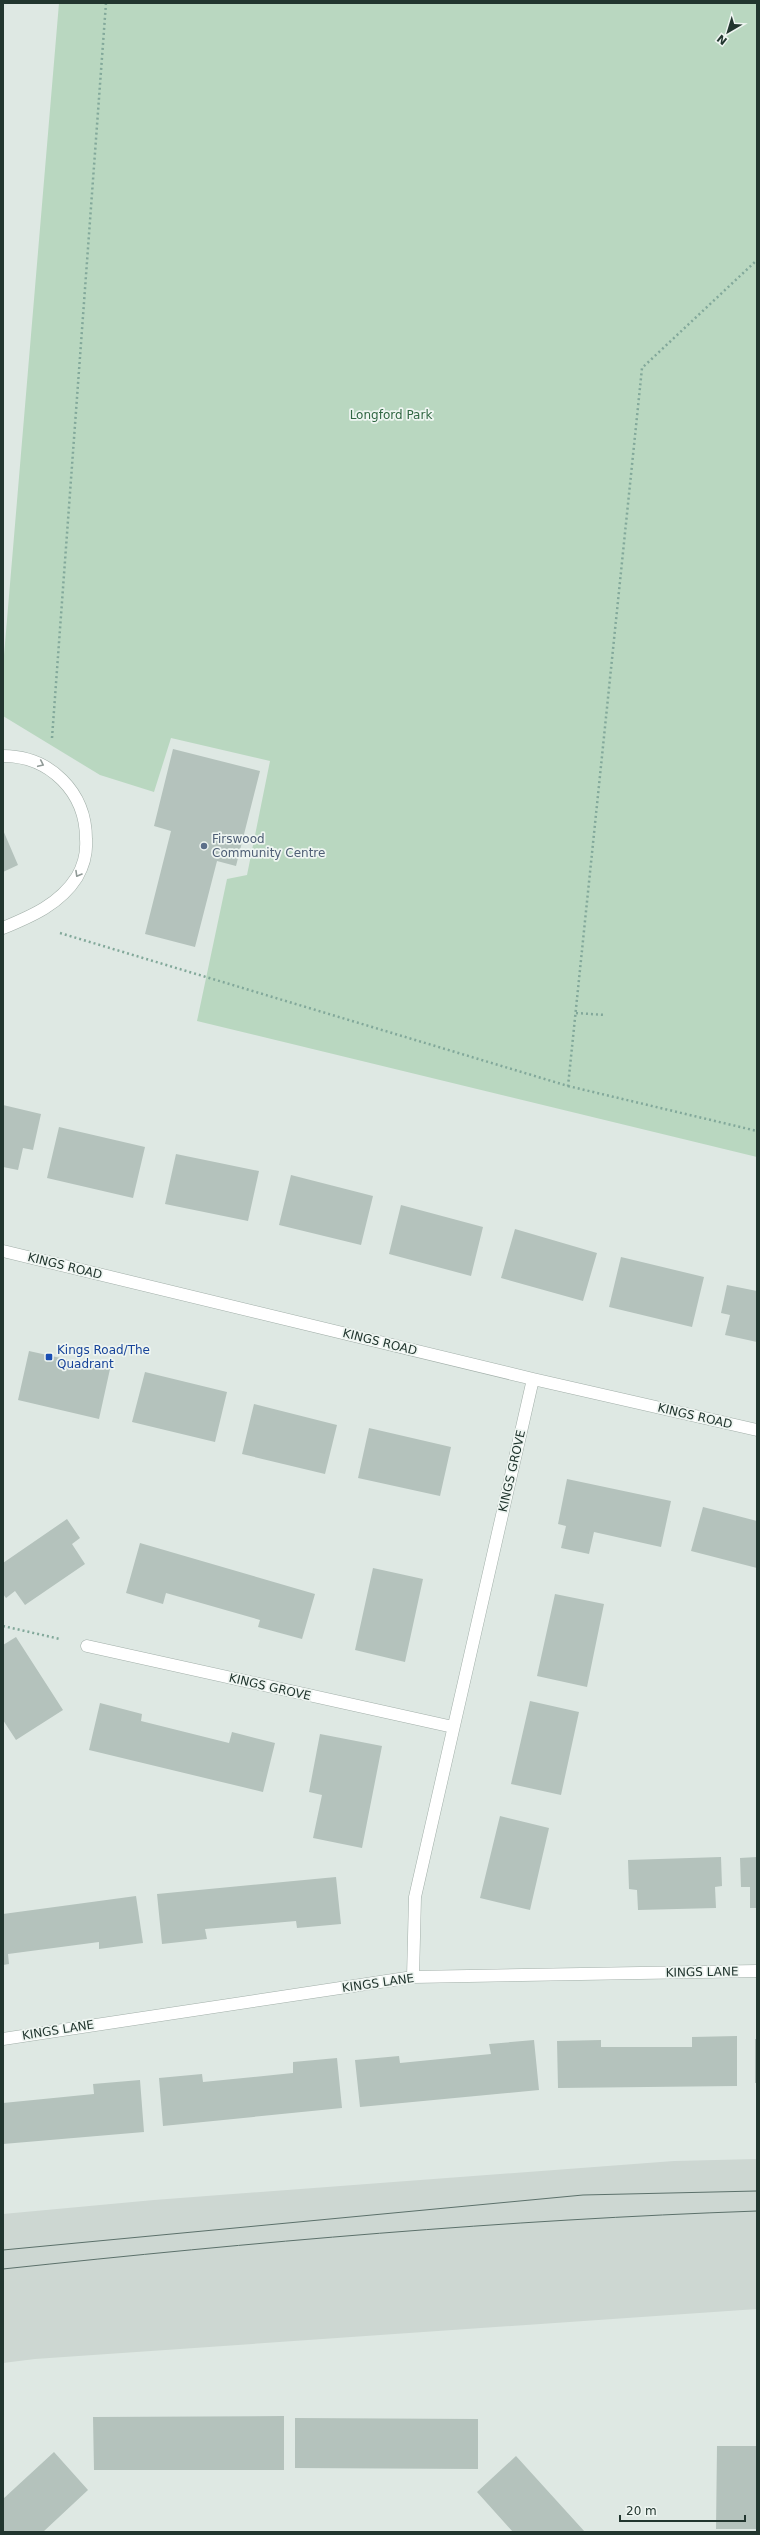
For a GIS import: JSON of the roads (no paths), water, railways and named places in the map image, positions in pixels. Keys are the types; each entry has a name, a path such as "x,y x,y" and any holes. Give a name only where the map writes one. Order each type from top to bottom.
{"street":[{"path":"3,756 32,760 50,769 64,779 82,810 86,827 84,862 77,877 53,904 3,928"},
{"name":"KINGS ROAD","path":"3,1251 533,1379 757,1430"},
{"name":"KINGS GROVE","path":"413,1977 415,1897 533,1379"},
{"name":"KINGS GROVE","path":"87,1646 453,1727"},
{"name":"KINGS LANE","path":"3,2039 413,1977 757,1972"}],"tram line":[{"path":"3,2250 583,2195 757,2191"},
{"path":"3,2269 380,2233 568,2220 757,2211"}],"place":[{"name":"Firswood Community Centre","path":"204,846"},
{"name":"Kings Road/The Quadrant","path":"49,1357"}],"park label":[{"name":"Longford Park","path":"391,415"}]}
